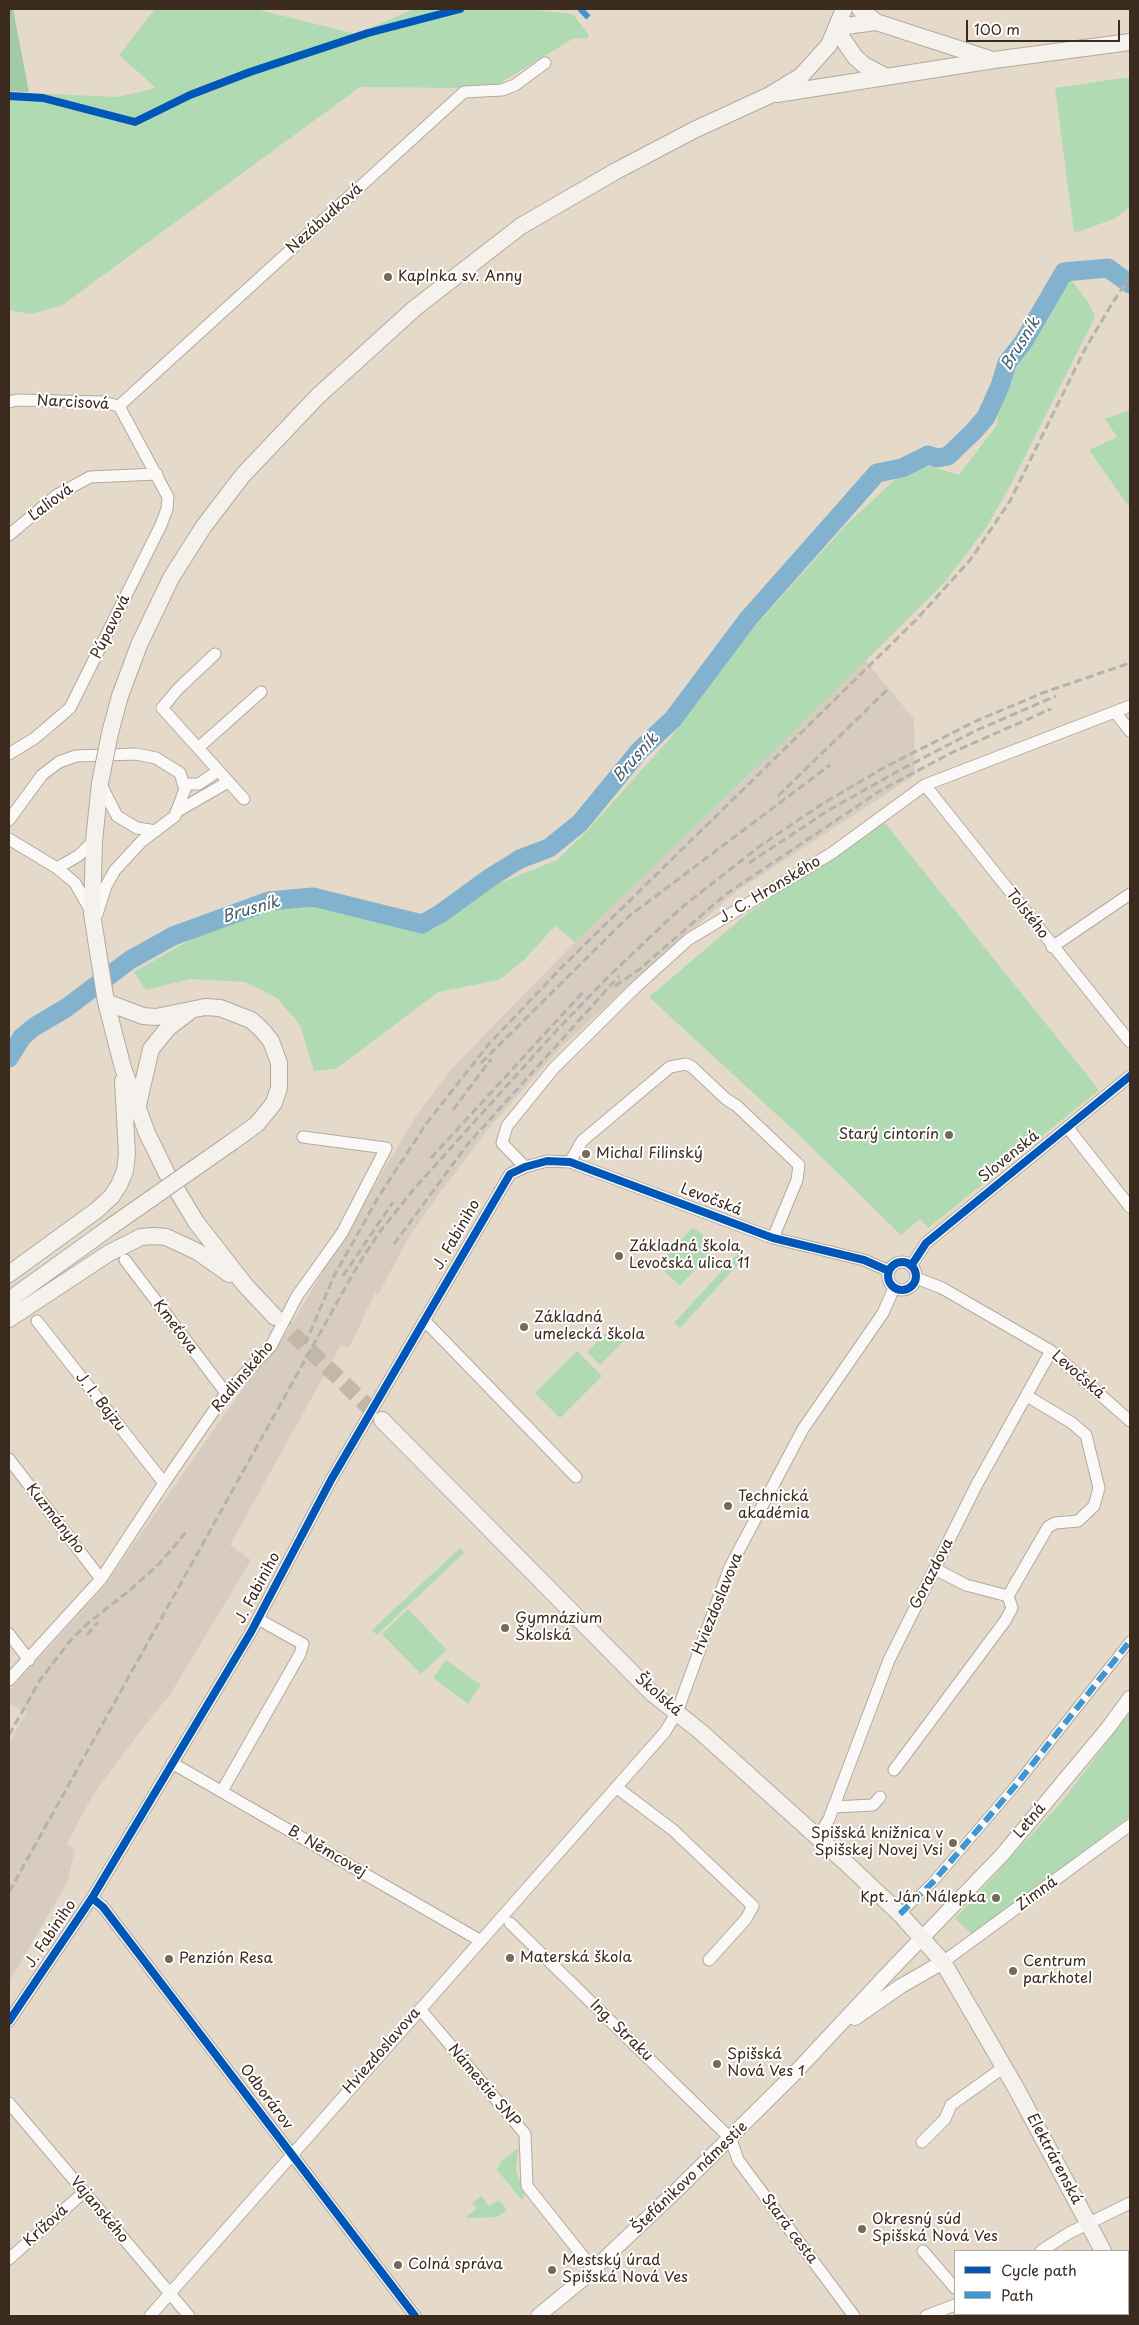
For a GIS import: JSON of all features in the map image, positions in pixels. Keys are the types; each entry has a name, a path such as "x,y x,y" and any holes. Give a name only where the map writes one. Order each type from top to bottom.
{"main road":[{"path":"275,1317 245,1285 196,1222 166,1172 137,1109 123,1068 106,1000 93,921 94,841 100,783 110,733 130,666 147,625 171,578 204,526 264,451 347,368 415,308 521,226 660,148 768,96 801,76 828,45 838,27 844,9"},
{"path":"860,9 876,22 994,60"},
{"path":"838,27 876,22"},
{"path":"838,27 842,38 856,57 864,65 885,76"},
{"path":"768,96 885,76 1130,42"},
{"path":"9,1300 257,1124 274,1103 279,1088 279,1063 270,1042 262,1030 251,1020 220,1008 205,1007 156,1016 143,1016 106,1000"},
{"path":"137,1109 151,1049 168,1028 190,1011"},
{"path":"9,1274 98,1210 112,1196 119,1185 125,1171 127,1154 122,1101 123,1068"},
{"path":"9,1319 108,1253 141,1237 154,1236 166,1238 198,1252 245,1285"},
{"name":"Školská","path":"382,1420 652,1693 677,1712 818,1837 900,1914 943,1962"},
{"name":"Elektrárenská","path":"943,1962 1004,2067 1102,2250"}],"street":[{"name":"Nezábudková","path":"119,406 464,92 502,90 515,85 545,63"},
{"name":"Narcisová","path":"9,402 18,400 102,402 119,406 157,474"},
{"name":"Ľaliová","path":"9,535 57,495 90,477 157,474"},
{"name":"Púpavová","path":"9,754 36,738 70,708 161,525 167,509 168,497 157,474"},
{"path":"215,654 178,689 162,708 244,799"},
{"path":"198,748 261,692"},
{"name":"J. C. Hronského","path":"525,1167 502,1143 507,1126 554,1068 638,985 689,939 832,853 925,784 1130,706"},
{"path":"1116,712 1130,731"},
{"path":"9,820 42,775 59,762 76,756 117,754 156,758 180,773 185,789 176,812"},
{"path":"183,784 199,784 218,771"},
{"path":"93,921 116,870 142,841 176,812 228,782"},
{"path":"100,783 117,816 137,828 156,831"},
{"name":"Tolstého","path":"925,784 1052,947 1130,1042"},
{"path":"9,839 57,868 75,883 93,921"},
{"path":"57,868 78,856 94,841"},
{"path":"1052,947 1130,894"},
{"path":"570,1162 582,1141 670,1067 686,1064 692,1067 726,1099 737,1106 799,1165 797,1180 773,1238"},
{"name":"Slovenská","path":"911,1266 926,1243 1130,1076"},
{"path":"1068,1128 1130,1206"},
{"name":"Radlinského","path":"9,1680 101,1579 226,1393 271,1346 297,1296 342,1233 386,1148 303,1137"},
{"name":"Levočská","path":"525,1167 547,1161 570,1162 773,1238 864,1260 889,1271"},
{"name":"J. Fabiniho","path":"9,2021 92,1898 258,1619 331,1480 499,1190 510,1174 525,1167"},
{"name":"Kmeťova","path":"125,1260 226,1393"},
{"path":"899,1263 911,1266 916,1274 916,1278 908,1289 894,1288 889,1280 889,1271 899,1263"},
{"name":"Levočská","path":"916,1278 942,1288 1052,1351 1130,1421"},
{"name":"Hviezdoslavova","path":"150,2316 665,1732 677,1712 730,1567 803,1429 883,1313 894,1288"},
{"path":"424,1320 576,1477"},
{"name":"J. I. Bajzu","path":"37,1322 164,1483"},
{"name":"Gorazdova","path":"818,1837 829,1819 889,1660 976,1486 1052,1351"},
{"path":"894,1770 1005,1621 1012,1608 1008,1596 1048,1527 1055,1523 1078,1521 1094,1506 1100,1488 1086,1435 1027,1396"},
{"name":"Kuzmányho","path":"9,1459 101,1579"},
{"path":"935,1569 966,1585 1008,1596"},
{"path":"222,1791 300,1654 303,1644 258,1619"},
{"path":"9,1634 28,1660"},
{"path":"900,1914 933,1882 1054,1740 1130,1641"},
{"name":"Letná","path":"922,1938 1002,1855 1108,1728 1130,1698"},
{"name":"B. Němcovej","path":"172,1763 481,1941"},
{"path":"616,1787 673,1830 753,1906 746,1919 709,1960"},
{"path":"833,1807 873,1805 880,1797"},
{"name":"Zimná","path":"943,1962 1130,1825"},
{"name":"Odborárov","path":"92,1898 104,1907 415,2316"},
{"name":"Ing. Straku","path":"510,1923 731,2139"},
{"name":"Štefánikovo námestie","path":"538,2316 593,2269 731,2139 834,2033 922,1938"},
{"name":"Štefánikovo námestie","path":"834,2033 901,1986 943,1962"},
{"name":"Námestie SNP","path":"420,2008 525,2134 527,2186 593,2269"},
{"path":"922,2142 945,2119 951,2105 1004,2067"},
{"name":"Vajanského","path":"9,2103 189,2316"},
{"name":"Stará cesta","path":"731,2139 738,2160 854,2316"},
{"name":"Krížová","path":"9,2259 84,2192"},
{"path":"1044,2249 1069,2232 1130,2203"},
{"path":"923,2251 954,2287"},
{"path":"926,2316 954,2305"}],"shaded area":[{"path":"865,660 914,719 915,775 737,891 623,990 557,1051 489,1128 438,1195 409,1237 378,1295 375,1293 349,1348 341,1345 230,1545 251,1560 171,1693 122,1755 92,1797 67,1843 75,1851 67,1883 9,1982 9,1743 26,1712 9,1704 9,1691 103,1588 250,1378 277,1348 418,1113 456,1064 575,942 777,748"}],"green space":[{"path":"9,9 13,9 29,92 9,91"},
{"path":"155,9 255,9 356,34 412,10 525,9 573,14 589,36 587,39 574,38 497,85 458,88 360,87 61,306 30,314 9,310 9,92 117,97 156,88 119,55"},
{"path":"1130,77 1130,207 1114,219 1074,233 1055,88"},
{"path":"1068,276 1089,303 1095,317 1010,486 986,528 945,582 777,748 575,942 555,926 524,960 499,980 438,992 336,1069 314,1071 300,1025 277,998 245,982 190,979 146,990 134,972 207,930 300,899 433,930 495,885 557,860 586,832 668,741 749,633 845,526 914,462 959,475 997,425 1001,380 1014,350"},
{"path":"1130,410 1130,508 1089,450 1117,437 1105,419"},
{"path":"884,822 1099,1090 928,1228 920,1219 901,1235 801,1137 649,997 748,913"},
{"path":"693,1227 716,1247 680,1286 658,1265"},
{"path":"739,1252 745,1257 680,1328 674,1323"},
{"path":"611,1328 624,1341 600,1365 587,1352"},
{"path":"577,1351 602,1376 560,1418 535,1393"},
{"path":"460,1548 464,1553 377,1635 372,1630"},
{"path":"408,1609 447,1650 421,1674 382,1634"},
{"path":"446,1660 481,1685 468,1704 433,1678"},
{"path":"1130,1712 1130,1816 973,1935 955,1919 1064,1799"},
{"path":"518,2148 516,2171 525,2194 522,2200 497,2170 501,2161"},
{"path":"481,2196 489,2206 499,2200 507,2210 497,2217 465,2218 477,2208 472,2203"}],"waterway":[{"name":"Brusník","path":"9,1058 22,1037 34,1027 66,1008 130,960 173,936 269,901 313,897 422,924 440,914 491,877 520,859 549,848 580,823 639,751 673,719 748,619 877,473 902,468 928,455 937,458 948,456 974,431 986,417 1000,386 1007,363 1024,341 1064,272 1108,268 1130,284"}],"tunnel":[{"path":"275,1317 382,1420"}],"railway":[{"path":"305,1344 334,1276 379,1196 426,1124 488,1045 563,966 916,620 971,559 1010,501 1085,349 1130,277"},
{"path":"9,1892 354,1272 378,1234 413,1190 557,1030 609,976 681,908 760,846 822,804 887,766 976,721 1045,692 1130,663"},
{"path":"778,796 887,690"},
{"path":"749,863 829,810 900,770 975,731 1056,696"},
{"path":"615,986 641,968 726,894 883,789 953,752 1051,709"},
{"path":"481,1063 628,917 830,765"},
{"path":"394,1244 467,1145 619,976"},
{"path":"431,1158 584,991"},
{"path":"453,1110 491,1059"},
{"path":"343,1276 393,1202"},
{"path":"130,1590 159,1564 187,1531"},
{"path":"9,1735 40,1680 70,1641 88,1623 134,1587"},
{"path":"87,1635 98,1622"}],"marked path":[{"path":"580,9 590,19"},
{"path":"900,1914 933,1882 1016,1785 1130,1641"}],"cycle path":[{"path":"9,96 43,98 135,122 190,95 250,72 368,33 460,9"},
{"path":"911,1266 926,1243 1130,1076"},
{"path":"9,2021 92,1898 251,1632 331,1480 510,1174 525,1167 547,1161 570,1162 773,1238 864,1260 889,1271"},
{"path":"902,1262 912,1266 916,1276 912,1286 902,1290 892,1286 888,1276 892,1266 902,1262"},
{"path":"92,1898 103,1907 415,2316"}],"place":[{"name":"Kaplnka sv. Anny","path":"388,277"},
{"name":"Starý cintorín","path":"949,1135"},
{"name":"Michal Filinský","path":"586,1154"},
{"name":"Základná škola, Levočská ulica 11","path":"619,1256"},
{"name":"Základná umelecká škola","path":"524,1327"},
{"name":"Technická akadémia","path":"728,1506"},
{"name":"Gymnázium Školská","path":"505,1628"},
{"name":"Spišská knižnica v Spišskej Novej Vsi","path":"953,1843"},
{"name":"Kpt. Ján Nálepka","path":"996,1898"},
{"name":"Materská škola","path":"510,1958"},
{"name":"Penzión Resa","path":"169,1959"},
{"name":"Centrum parkhotel","path":"1013,1971"},
{"name":"Spišská Nová Ves 1","path":"717,2064"},
{"name":"Okresný súd Spišská Nová Ves","path":"862,2229"},
{"name":"Colná správa","path":"398,2265"},
{"name":"Mestský úrad Spišská Nová Ves","path":"552,2270"}]}
